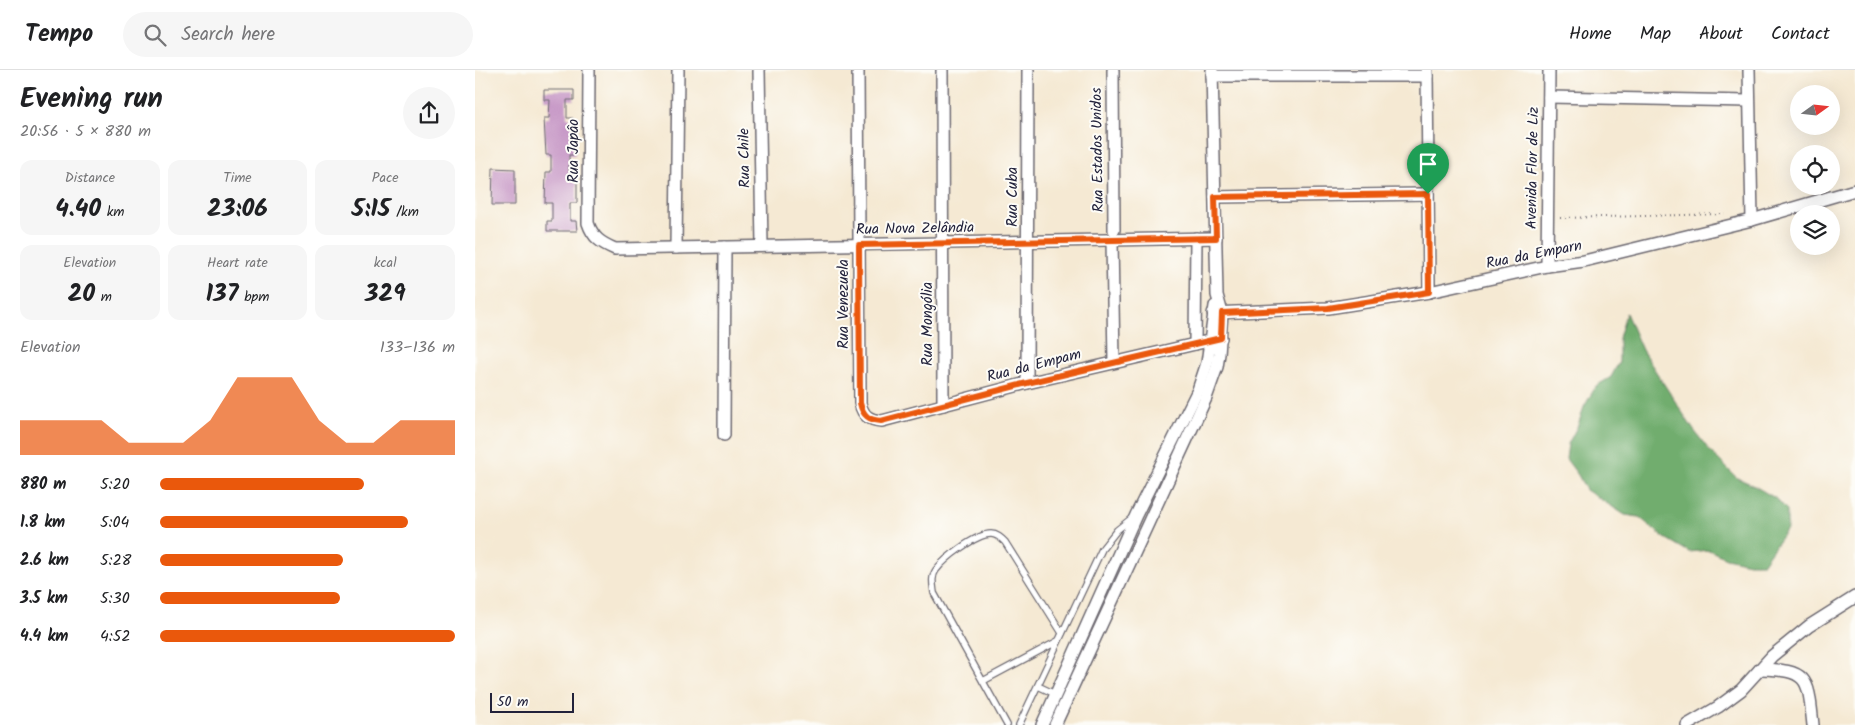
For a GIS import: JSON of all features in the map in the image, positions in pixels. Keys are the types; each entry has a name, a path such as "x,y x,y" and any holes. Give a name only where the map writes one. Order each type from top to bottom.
{"street":[{"name":"Rua Japâo","path":"589,70 588,223 591,232 602,244 615,249"},
{"path":"676,248 678,70"},
{"name":"Rua Chile","path":"759,70 762,246"},
{"name":"Rua Venezuela","path":"858,70 860,403 866,417"},
{"name":"Rua Mongólia","path":"942,70 943,405"},
{"name":"Rua Cuba","path":"1027,383 1028,70"},
{"name":"Rua Estados Unidos","path":"1113,70 1114,362"},
{"name":"Avenida Flor de Liz","path":"1547,266 1549,70"},
{"path":"1749,70 1748,101 1753,220"},
{"path":"1055,725 1206,398 1217,367 1215,339 1217,295 1212,73 1427,73 1429,292"},
{"path":"1549,98 1748,101"},
{"name":"Rua da Emparn","path":"1217,313 1328,308 1429,292 1547,266 1584,261 1753,220 1855,190"},
{"path":"1215,197 1428,194"},
{"name":"Rua Nova Zelândia","path":"615,249 1028,241 1113,235 1216,238"},
{"path":"1195,344 1196,238"},
{"path":"724,435 725,247"},
{"path":"1042,725 1135,515 1198,390 1215,339"},
{"name":"Rua da Empam","path":"866,417 881,421 1027,383 1215,339"},
{"path":"1687,725 1718,707 1741,690 1772,656 1809,626 1855,597"},
{"path":"1760,669 1793,672 1801,676 1809,692 1813,725"},
{"path":"1055,694 1067,700"}],"lane":[{"path":"1019,725 1102,549 1117,530 1135,515"},
{"path":"1007,725 934,593 932,582 935,571 968,543 989,534 996,535 1005,542 1062,633"},
{"path":"983,681 1058,641"},
{"path":"1038,686 1055,694"}],"path":[{"path":"1546,218 1733,214"}],"green space":[{"path":"1626,313 1642,350 1693,429 1709,450 1737,478 1775,498 1787,510 1787,529 1763,563 1749,563 1726,558 1709,550 1689,552 1665,538 1639,517 1625,515 1586,490 1566,459 1568,444 1578,425 1584,407 1596,386 1611,377 1619,362 1619,338"}],"building":[{"path":"544,90 574,90 574,100 567,100 567,118 573,118 575,155 569,155 569,172 577,173 577,203 570,203 570,221 576,221 577,231 547,231 547,221 552,221 552,203 545,203 546,172 551,172 551,155 546,155 544,118 549,118 550,100 544,100"},
{"path":"493,168 515,169 515,205 492,205"}],"route":[{"path":"1428,194 1429,292 1328,308 1222,313 1221,338 1027,383 881,421 866,417 862,411 860,403 859,245 1216,238 1215,197 1428,194"}]}
